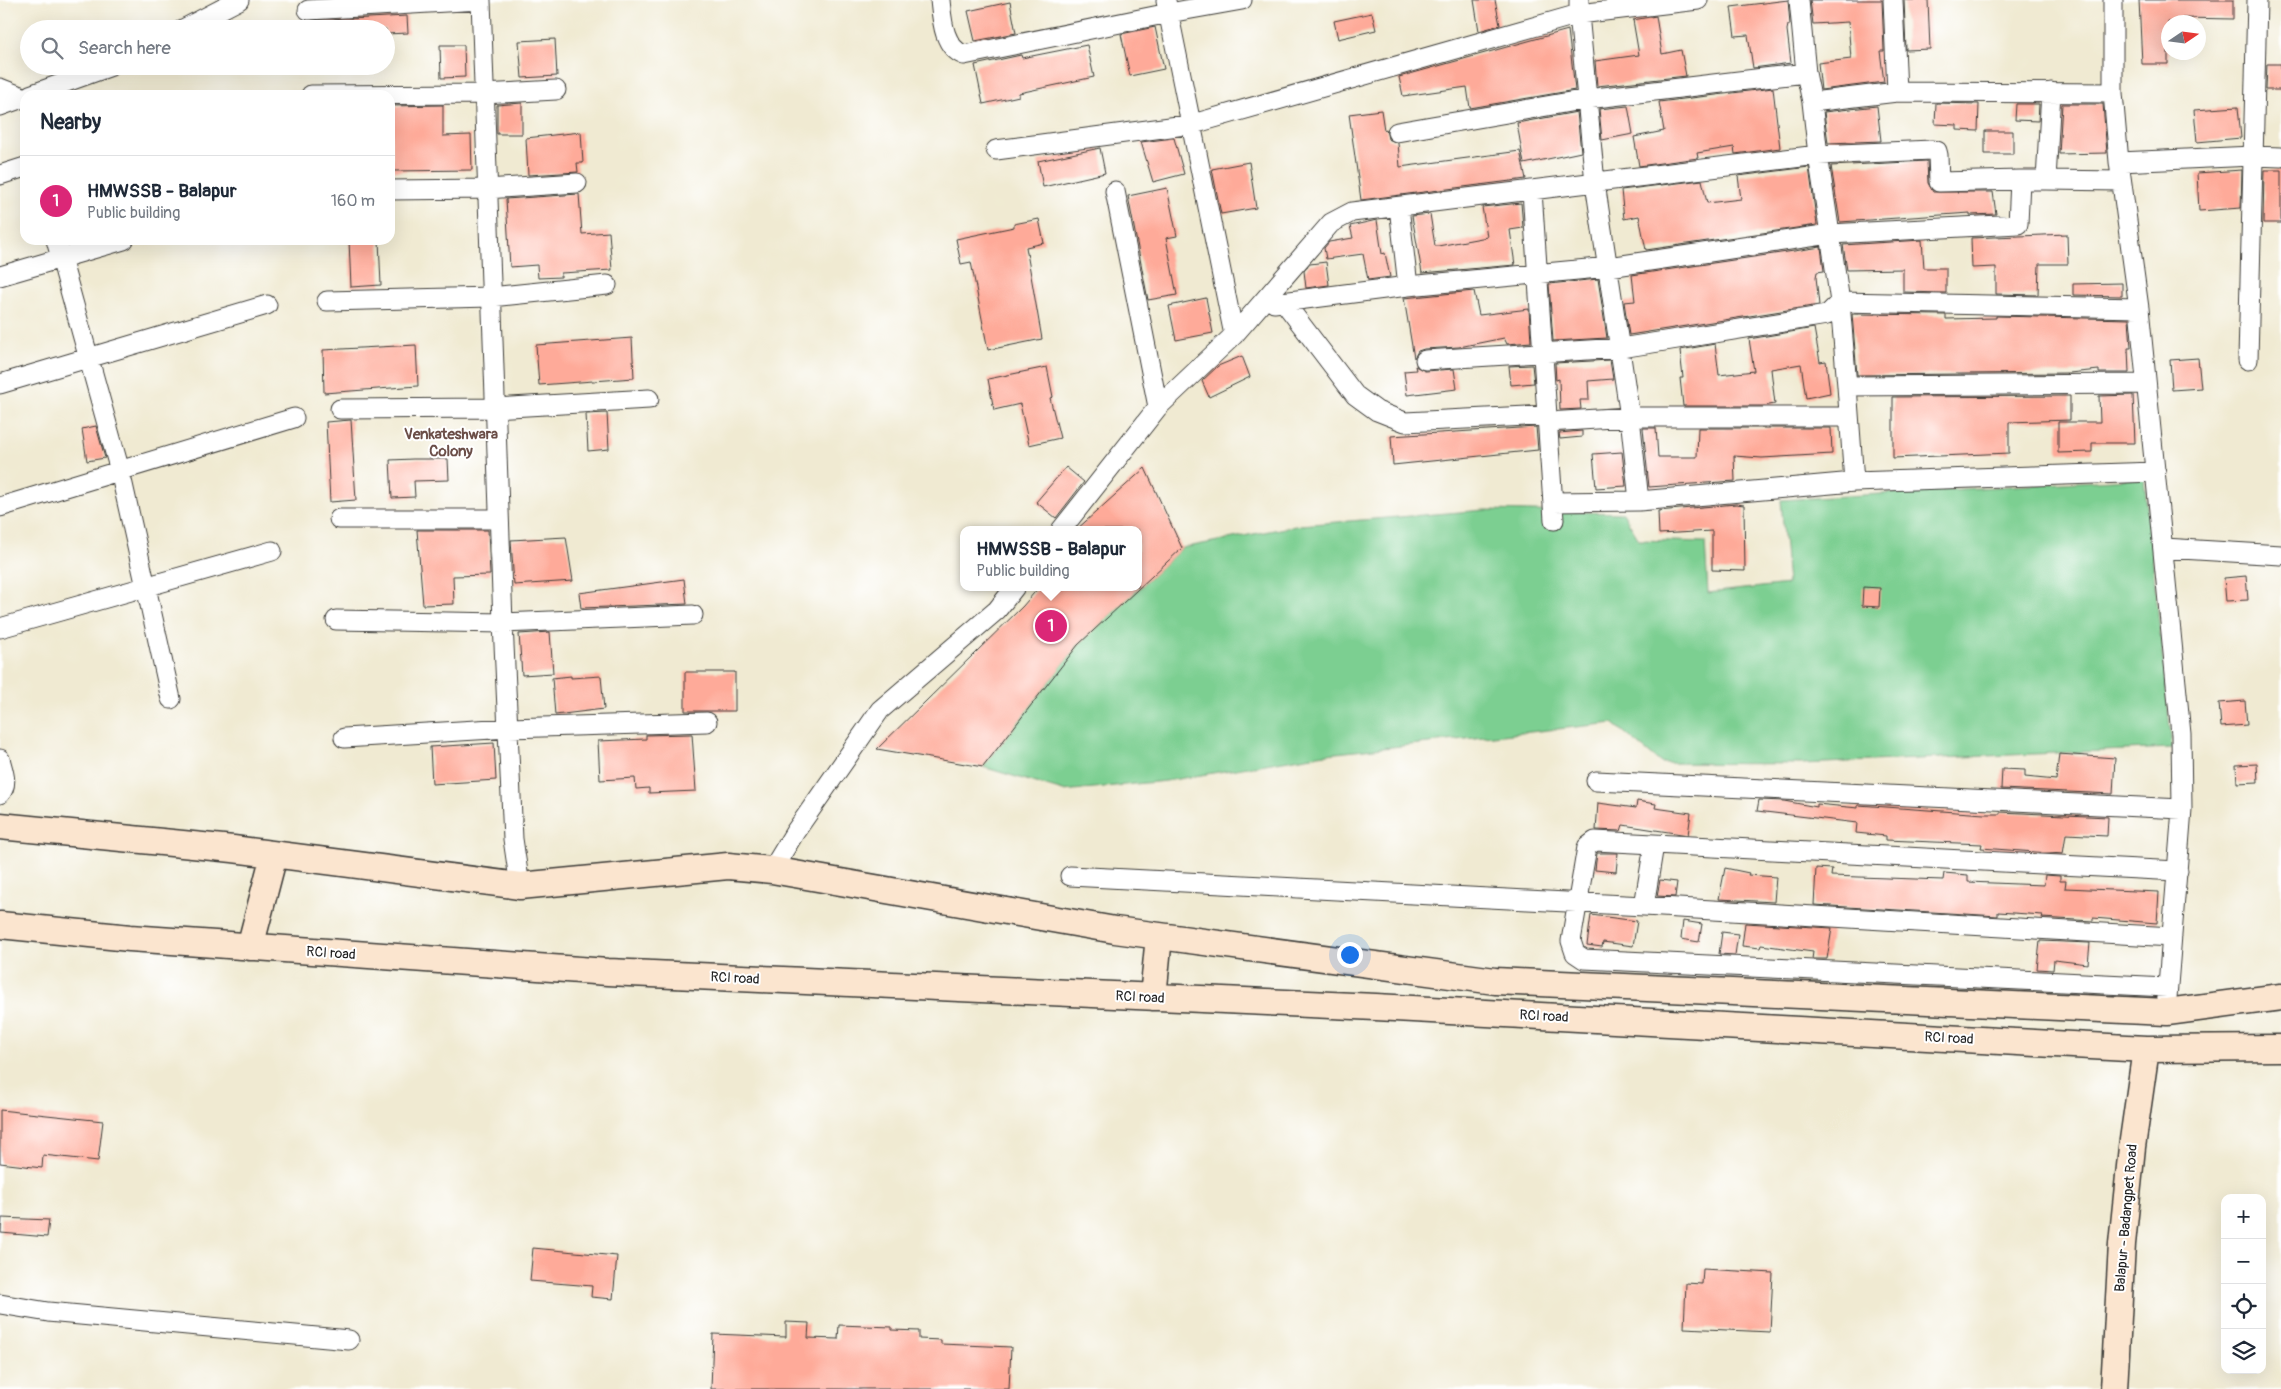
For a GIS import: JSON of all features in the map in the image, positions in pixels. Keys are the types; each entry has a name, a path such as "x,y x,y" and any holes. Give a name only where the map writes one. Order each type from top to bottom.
{"main road":[{"path":"1,822 233,849 520,886 728,866 772,870 1159,936 1494,981 2167,999 2281,997"},
{"path":"250,947 274,855"},
{"name":"RCI road","path":"0,925 250,947 608,972 1153,997 2146,1049 2281,1048"},
{"path":"1153,997 1159,936"},
{"name":"Balapur - Badangpet Road","path":"2114,1389 2122,1244 2132,1147 2146,1049"}],"street":[{"path":"200,20 239,0"},
{"path":"308,10 481,0 503,623 513,839 520,886"},
{"path":"940,0 948,42 956,52 964,55 1168,6 1242,0"},
{"path":"996,150 1193,124 1579,7 1698,0"},
{"path":"1799,0 1806,73 1812,102 1840,302 1854,482"},
{"path":"1893,0 1897,92"},
{"path":"2113,0 2114,93 2119,162 2139,308 2181,734 2182,809 2178,871 2167,999 1584,959 1575,953 1571,941 1576,902 1587,847 1595,841 2178,871"},
{"path":"2248,360 2257,0"},
{"path":"1168,6 1234,335"},
{"path":"1579,7 1595,183 1621,348 1639,501"},
{"path":"1397,132 1587,99 1806,73"},
{"path":"43,90 86,75"},
{"path":"0,88 20,94"},
{"path":"395,95 484,94 556,90"},
{"path":"1812,102 1897,92 2114,93"},
{"path":"2046,180 2051,92"},
{"path":"0,106 20,98"},
{"path":"1064,526 1158,407 1234,335 1331,223 1339,217 1352,212 1818,155 1932,150 1937,151 1939,182 2046,180 2121,182"},
{"path":"2119,162 2253,156 2281,157"},
{"path":"0,175 20,169"},
{"path":"1260,305 1408,286 1609,267 1830,234 2018,224 2020,180"},
{"path":"395,190 488,189 577,183"},
{"path":"1115,191 1158,407"},
{"path":"1532,191 1554,511 1639,501 1854,482 2156,472"},
{"path":"1399,207 1408,286"},
{"path":"57,245 120,471 171,699"},
{"path":"0,276 106,245"},
{"path":"327,301 491,297 607,285"},
{"path":"1284,302 1355,395 1377,411 1405,422 1630,417 1849,417"},
{"path":"1425,360 1621,348 1827,315 1840,302 2139,308"},
{"path":"0,384 267,305"},
{"path":"1847,386 2146,384"},
{"path":"340,409 495,408 649,399"},
{"path":"0,507 294,418"},
{"path":"339,519 499,520"},
{"path":"2164,548 2281,555"},
{"path":"0,628 272,551"},
{"path":"772,870 795,832 880,710 997,610 1012,591"},
{"path":"336,620 503,623 693,615"},
{"path":"344,738 509,728 706,722"},
{"path":"0,759 6,779 4,790 0,794"},
{"path":"1596,781 2182,809"},
{"path":"1644,906 1654,845"},
{"path":"1070,876 1576,902 2172,937"},
{"path":"0,1304 48,1312 349,1340"}],"green space":[{"path":"2144,478 2172,748 1801,764 1661,763 1613,723 1318,755 1166,781 1063,791 983,767 1078,645 1136,591 1142,591 1142,585 1182,548 1300,525 1485,510 1623,513 1639,540 1705,542 1708,593 1788,584 1781,500"}],"building":[{"path":"1474,0 1495,0 1500,25 1479,31"},
{"path":"1788,0 1790,25 1788,25 1787,30 1791,63 1753,68 1748,35 1735,36 1731,7"},
{"path":"1810,0 1882,0 1884,51 1880,51 1884,82 1821,90 1818,63 1851,59 1848,22 1813,24"},
{"path":"1904,0 1928,0 1930,49 1906,50"},
{"path":"2139,0 2233,0 2233,19 2206,18 2206,15 2161,15 2161,60 2168,60 2168,64 2142,64"},
{"path":"1010,2 1016,33 975,41 968,11"},
{"path":"1372,13 1376,30 1338,39 1334,21"},
{"path":"407,16 408,33 395,34 395,20 331,20"},
{"path":"1656,16 1662,54 1681,50 1686,76 1597,86 1595,61 1639,55 1633,20"},
{"path":"1155,27 1164,69 1130,76 1121,34"},
{"path":"1568,30 1575,90 1470,108 1467,87 1403,96 1399,77"},
{"path":"555,39 557,76 522,78 519,41"},
{"path":"440,45 464,45 465,77 441,78"},
{"path":"1087,45 1094,77 1019,93 1019,96 983,104 975,65 1021,55 1022,58"},
{"path":"2267,64 2281,64 2281,90 2266,90"},
{"path":"1773,88 1780,148 1735,154 1734,147 1697,153 1698,158 1639,166 1634,137 1664,131 1659,102"},
{"path":"522,103 522,134 497,134 497,105"},
{"path":"1936,103 1979,104 1978,131 1957,130 1957,125 1935,124"},
{"path":"2016,104 2039,104 2038,121 2015,120"},
{"path":"2062,104 2103,104 2107,153 2059,154"},
{"path":"443,105 443,136 471,135 472,170 395,171 395,106"},
{"path":"1628,106 1633,134 1602,140 1599,109"},
{"path":"1877,106 1881,141 1828,143 1824,112"},
{"path":"2238,107 2241,138 2197,142 2194,110"},
{"path":"1381,110 1384,130 1386,129 1388,139 1398,143 1400,167 1520,151 1526,179 1361,200 1349,114"},
{"path":"1577,112 1581,152 1524,164 1517,123"},
{"path":"1985,131 2013,131 2013,154 1985,154"},
{"path":"581,132 583,163 577,163 578,172 528,175 526,138"},
{"path":"1174,138 1184,174 1153,182 1141,142"},
{"path":"1100,148 1105,173 1043,187 1038,161"},
{"path":"1927,161 1928,183 1933,192 1993,192 1996,214 1970,215 1970,213 1840,222 1831,166"},
{"path":"1249,162 1256,208 1221,214 1212,169"},
{"path":"1809,167 1817,225 1646,250 1639,216 1624,219 1621,190 1702,180 1707,203 1741,199 1738,176"},
{"path":"2242,170 2241,208 2199,211 2197,173"},
{"path":"2264,170 2281,170 2281,223 2263,223"},
{"path":"1167,188 1177,236 1166,238 1177,295 1148,300 1128,196"},
{"path":"579,194 582,234 609,232 612,270 561,273 561,277 538,278 537,265 510,267 506,199"},
{"path":"1521,203 1523,228 1510,230 1515,265 1422,273 1412,216 1430,214 1435,246 1438,246 1487,237 1482,207"},
{"path":"1039,219 1044,243 1026,247 1042,339 988,350 971,262 961,264 956,239 1014,227 1014,224"},
{"path":"1377,220 1382,254 1385,253 1390,277 1368,280 1363,254 1326,259 1324,248 1329,242 1353,238 1350,226"},
{"path":"2067,234 2068,264 2039,264 2038,295 1996,294 1996,267 1972,268 1971,238"},
{"path":"1922,240 1924,268 1946,268 1946,293 1903,292 1903,269 1847,270 1843,245"},
{"path":"349,245 379,245 381,285 351,287"},
{"path":"1821,247 1824,271 1817,272 1816,277 1819,305 1629,335 1624,302 1635,301 1632,275"},
{"path":"1326,262 1329,285 1306,288 1304,271 1310,264"},
{"path":"1598,279 1607,338 1553,341 1549,284"},
{"path":"2122,283 2122,296 2073,295 2073,284"},
{"path":"1474,291 1479,315 1529,309 1531,342 1507,344 1504,338 1459,347 1424,349 1418,351 1414,358 1404,298"},
{"path":"1206,298 1213,333 1176,340 1169,306"},
{"path":"1852,314 1946,315 1946,319 1996,318 1996,316 2129,319 2131,348 2128,348 2129,373 2099,373 2099,370 2069,373 1857,375"},
{"path":"1814,328 1820,362 1826,361 1830,393 1806,398 1801,364 1771,369 1775,404 1763,406 1683,406 1680,350 1715,344 1719,375 1754,371 1749,339"},
{"path":"632,338 634,378 539,385 536,345"},
{"path":"416,345 418,386 324,393 323,350"},
{"path":"1242,356 1250,377 1209,397 1202,381 1218,366"},
{"path":"2198,358 2201,388 2172,390 2170,360"},
{"path":"1610,360 1613,379 1588,381 1589,400 1580,400 1581,409 1560,410 1559,379 1556,380 1555,363"},
{"path":"1532,365 1534,383 1511,385 1509,366"},
{"path":"1415,366 1425,371 1454,369 1457,389 1407,395 1404,371 1416,370"},
{"path":"1047,367 1053,397 1050,398 1060,438 1029,445 1020,404 994,410 988,379"},
{"path":"2133,395 2135,443 2092,443 2092,452 2058,453 2058,422 2100,422 2099,396"},
{"path":"2070,396 2070,420 2009,422 2009,453 1893,458 1893,397"},
{"path":"607,413 609,449 588,451 586,414"},
{"path":"351,420 356,500 330,502 326,422"},
{"path":"96,426 105,458 87,461 82,429"},
{"path":"1536,427 1538,450 1393,465 1391,436"},
{"path":"1643,428 1656,428 1658,457 1697,457 1698,428 1831,428 1832,454 1762,458 1734,456 1735,481 1649,487"},
{"path":"1582,431 1582,437 1560,439 1559,433"},
{"path":"1622,452 1626,486 1596,488 1593,454"},
{"path":"448,459 449,480 414,481 415,497 392,498 390,460"},
{"path":"1066,467 1084,482 1056,518 1036,502"},
{"path":"1145,468 1182,548 1142,585 1142,526 1080,526"},
{"path":"1736,504 1744,505 1745,571 1712,570 1712,531 1659,534 1658,511"},
{"path":"417,530 488,530 490,575 453,576 454,604 423,605"},
{"path":"566,537 573,581 514,585 511,540"},
{"path":"2246,576 2248,600 2226,601 2224,578"},
{"path":"684,579 687,604 581,608 579,593"},
{"path":"1863,587 1880,588 1879,607 1862,606"},
{"path":"1036,591 1136,591 1078,645 983,767 877,749 1023,606"},
{"path":"550,632 553,673 522,675 519,634"},
{"path":"685,672 735,672 735,711 685,711"},
{"path":"571,676 571,678 601,676 604,709 555,715 552,678"},
{"path":"2245,701 2247,725 2221,727 2219,703"},
{"path":"692,734 696,791 649,793 649,788 636,789 635,778 600,780 598,741 646,739 646,735"},
{"path":"494,743 496,780 432,784 430,747"},
{"path":"2059,754 2115,758 2113,794 2001,789 2002,769 2025,770 2025,777 2056,780"},
{"path":"2257,764 2258,782 2237,783 2236,765"},
{"path":"1759,800 1784,801 1817,807 1817,804 1858,808 1858,805 1984,814 2000,814 2000,812 2108,817 2107,836 2066,834 2063,854 1981,848 1982,844 1886,840 1886,836 1856,833 1857,823 1757,811"},
{"path":"1637,801 1656,804 1655,808 1691,813 1688,835 1623,825 1621,831 1596,830 1598,803 1636,808"},
{"path":"1597,853 1618,853 1616,872 1595,870"},
{"path":"1725,868 1749,873 1748,875 1776,877 1774,902 1719,899"},
{"path":"1816,868 1832,869 1831,876 1943,880 1944,873 1968,875 1968,882 2044,885 2045,875 2060,876 2060,881 2066,881 2065,888 2159,892 2157,923 2093,918 2093,921 2042,918 2043,915 1998,912 1998,916 1814,905"},
{"path":"1660,880 1677,882 1675,897 1657,896"},
{"path":"1591,915 1637,921 1633,946 1603,942 1602,947 1587,945"},
{"path":"1683,921 1702,924 1699,942 1681,939"},
{"path":"1745,923 1832,928 1827,959 1812,959 1813,952 1761,945 1760,948 1742,946"},
{"path":"1722,932 1738,934 1735,955 1719,954"},
{"path":"2040,941 2090,943 2088,964 2054,960 2053,970 2037,969"},
{"path":"0,1110 103,1121 98,1161 43,1155 42,1168 0,1163"},
{"path":"2,1218 49,1220 47,1237 1,1233"},
{"path":"533,1248 617,1256 613,1299 591,1297 592,1286 530,1281"},
{"path":"1703,1269 1773,1273 1770,1332 1684,1328 1686,1283 1702,1284"},
{"path":"786,1322 809,1323 808,1338 838,1339 839,1325 892,1327 892,1330 919,1331 919,1339 941,1340 941,1344 1011,1347 1009,1389 711,1389 713,1334 786,1337"}],"place":[{"name":"HMWSSB - Balapur","path":"1051,626"}],"district":[{"name":"Venkateshwara Colony","path":"451,442"}]}
